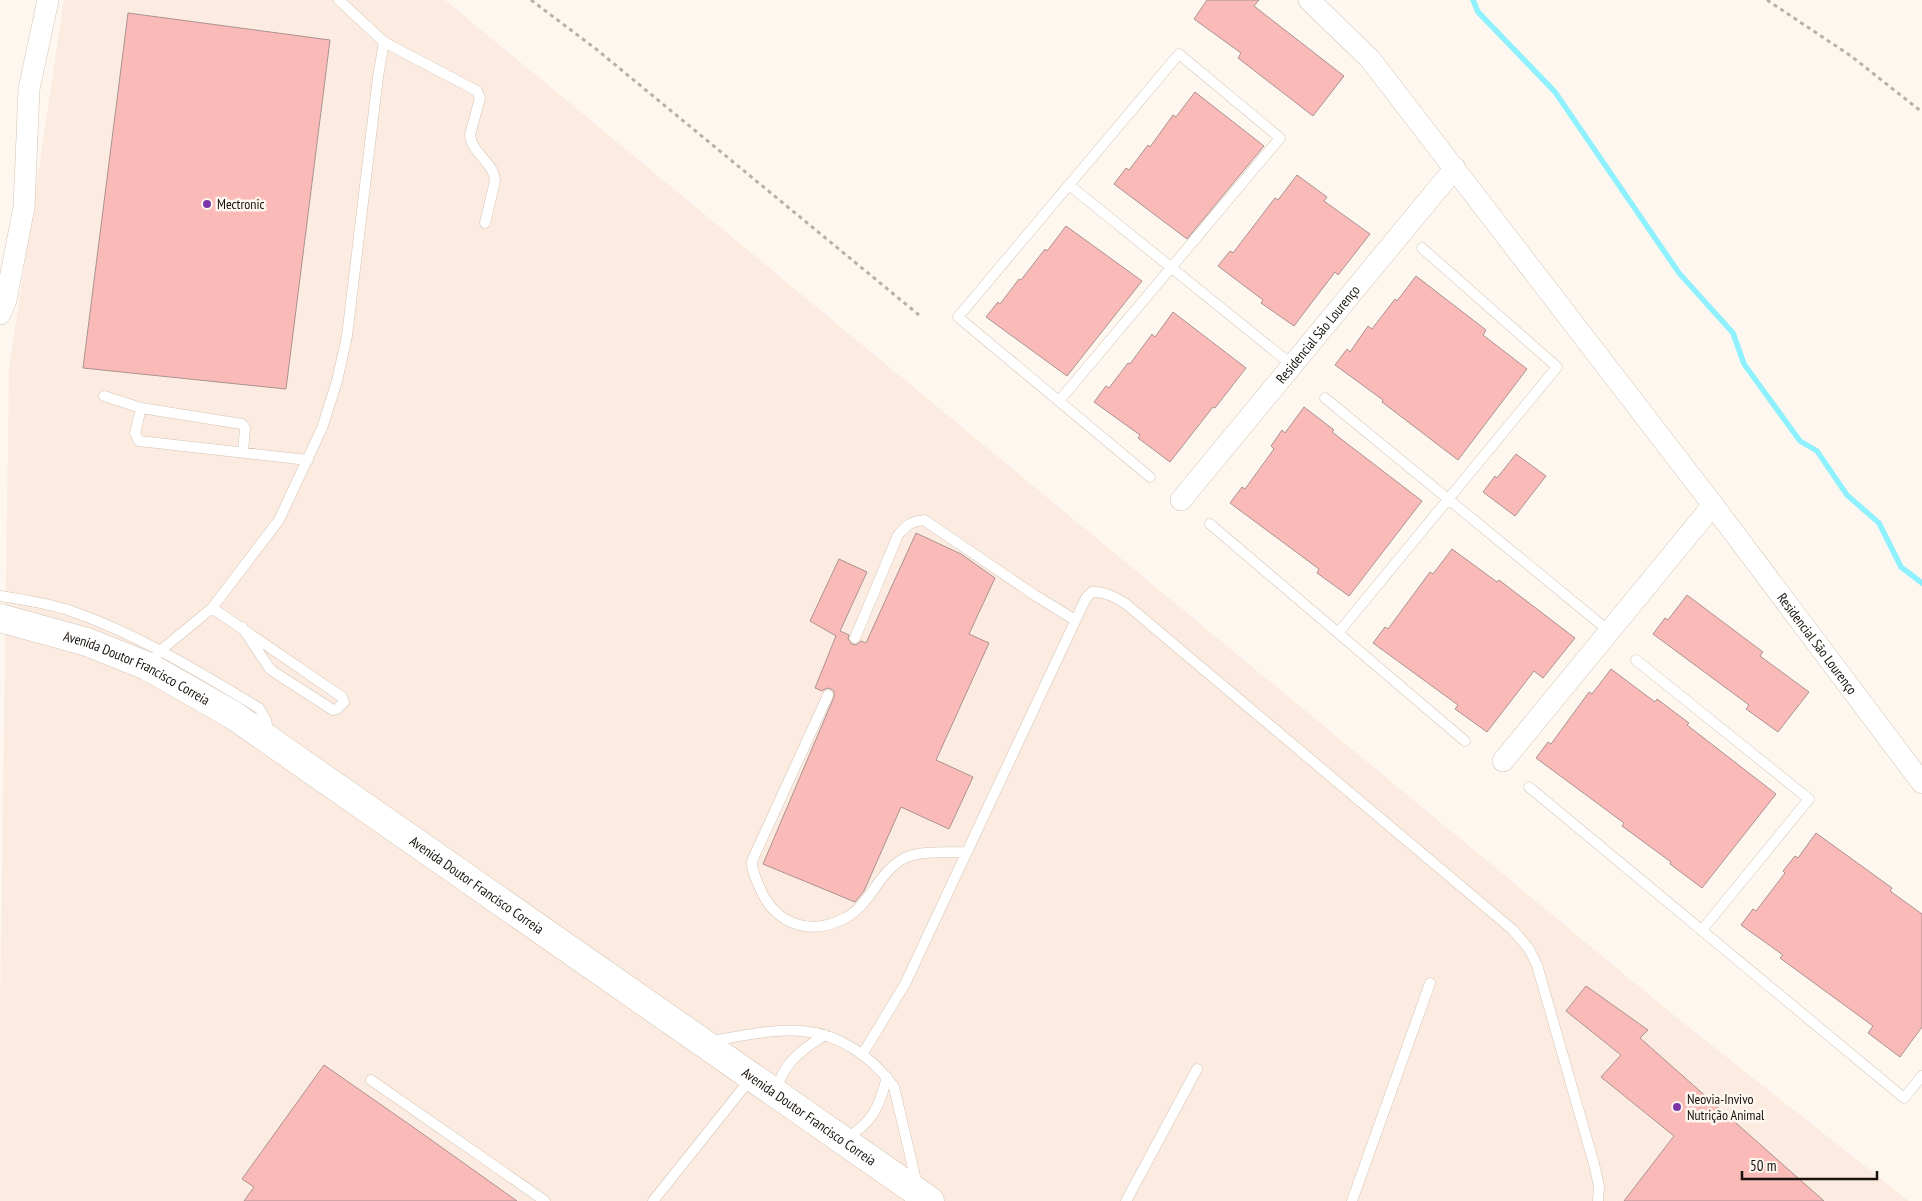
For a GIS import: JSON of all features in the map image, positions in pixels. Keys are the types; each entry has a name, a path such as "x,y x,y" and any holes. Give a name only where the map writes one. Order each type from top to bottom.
{"main road":[{"name":"Avenida Doutor Francisco Correia","path":"0,618 154,658 205,698 270,741 925,1197"}],"street":[{"path":"0,314 6,300 24,207 30,89 48,0"},
{"name":"Residencial São Lourenço","path":"1309,0 1370,59 1712,505 1922,783"},
{"name":"Residencial São Lourenço","path":"1181,500 1455,168"},
{"path":"1503,761 1712,505"}],"lane":[{"path":"339,0 384,42 477,91 480,98 470,135 471,141 473,147 495,174 485,223"},
{"path":"0,596 33,601 70,611 107,625 154,658 212,608 279,520 308,460 325,419 337,381 347,336 378,76 384,42"},
{"path":"1060,401 1280,138 1178,54 958,317 1150,477"},
{"path":"1069,185 1292,365"},
{"path":"1338,633 1557,367 1422,248"},
{"path":"104,396 141,408 242,424 245,428 242,452"},
{"path":"1325,398 1609,631"},
{"path":"141,408 135,433 139,441 308,460"},
{"path":"855,638 898,535 915,520 924,520 1032,594 1075,620"},
{"path":"1210,524 1465,741"},
{"path":"862,1055 905,984 1086,598 1092,592 1099,591 1116,597 1126,604 1518,936 1529,949 1537,964 1594,1164 1598,1186 1598,1201"},
{"path":"212,608 242,627 342,697 344,702 337,709 330,708 270,669 242,627"},
{"path":"1636,660 1809,799 1702,930"},
{"path":"828,695 752,861 751,866 763,896 774,910 797,926 820,928 847,918 863,903 878,882 895,864 907,857 919,854 967,852"},
{"path":"1529,787 1904,1098 1922,1076"},
{"path":"1352,1201 1430,983"},
{"path":"703,1042 771,1032 800,1030 825,1035 850,1045 887,1077 894,1087 925,1197"},
{"path":"776,1094 778,1084 789,1063 804,1048 825,1035"},
{"path":"1126,1201 1197,1070"},
{"path":"653,1201 752,1077"},
{"path":"843,1140 858,1131 876,1111 881,1102 887,1077"},
{"path":"371,1080 545,1201"}],"path":[{"path":"531,0 596,49 919,315"},
{"path":"1767,0 1851,56 1922,112"}],"shaded area":[{"path":"64,0 445,0 1676,1017 1909,1201 0,1201 0,1010 9,369"}],"building":[{"path":"1207,0 1259,0 1254,6 1344,76 1313,116 1238,58 1241,53 1194,19"},
{"name":"Mectronic","path":"128,13 330,40 286,389 83,368"},
{"path":"1195,92 1264,146 1187,239 1114,184 1126,168 1129,170 1148,145 1150,147 1173,115 1176,117"},
{"path":"1297,175 1327,197 1324,201 1370,234 1338,275 1335,272 1294,326 1261,303 1263,300 1218,266 1230,251 1233,253 1275,198 1278,200"},
{"path":"1066,226 1142,281 1067,376 986,317 998,302 1000,304 1019,279 1021,280 1045,249 1047,251"},
{"path":"1416,276 1486,330 1483,335 1527,369 1458,460 1382,402 1383,400 1335,365 1347,349 1350,352 1368,326 1372,329"},
{"path":"1173,312 1246,368 1170,462 1138,438 1140,435 1094,402 1106,386 1109,388 1128,363 1130,364 1152,334 1155,337"},
{"path":"1304,407 1334,430 1332,432 1422,501 1349,596 1317,573 1319,569 1230,503 1242,487 1245,489 1274,449 1271,446 1282,430 1285,433"},
{"path":"1516,454 1546,476 1515,516 1483,492"},
{"path":"916,533 961,554 995,578 969,634 989,643 936,760 973,777 949,829 901,807 864,891 855,902 763,864 834,697 834,691 831,689 827,688 822,691 815,688 836,636 810,621 839,559 867,572 840,631 849,635 848,639 852,644 856,645 861,641 866,643"},
{"path":"1452,549 1497,582 1499,580 1575,638 1543,678 1534,671 1487,732 1455,709 1458,705 1373,643 1385,627 1388,629 1430,572 1433,574"},
{"path":"1687,595 1763,652 1760,656 1809,692 1778,732 1746,709 1749,705 1653,634 1665,618 1668,620"},
{"path":"1611,669 1655,702 1657,699 1689,723 1687,725 1776,794 1702,888 1670,864 1671,862 1622,826 1624,823 1536,758 1548,742 1551,744 1589,692 1592,694"},
{"path":"1816,833 1892,888 1890,891 1922,914 1922,1027 1900,1057 1868,1033 1873,1026 1780,958 1783,955 1741,925 1753,909 1756,911 1785,873 1783,871 1795,856 1798,858"},
{"name":"Neovia-Invivo Nutrição Animal","path":"1586,986 1648,1030 1640,1038 1824,1201 1624,1201 1674,1136 1601,1077 1621,1055 1566,1011"},
{"path":"324,1065 517,1201 244,1201 254,1187 242,1179"}],"waterway":[{"path":"1473,0 1478,12 1555,92 1679,273 1733,333 1744,364 1800,441 1817,451 1847,495 1879,523 1901,567 1922,583"}],"place":[{"name":"Mectronic","path":"207,204"},
{"name":"Neovia-Invivo Nutrição Animal","path":"1677,1107"}]}
